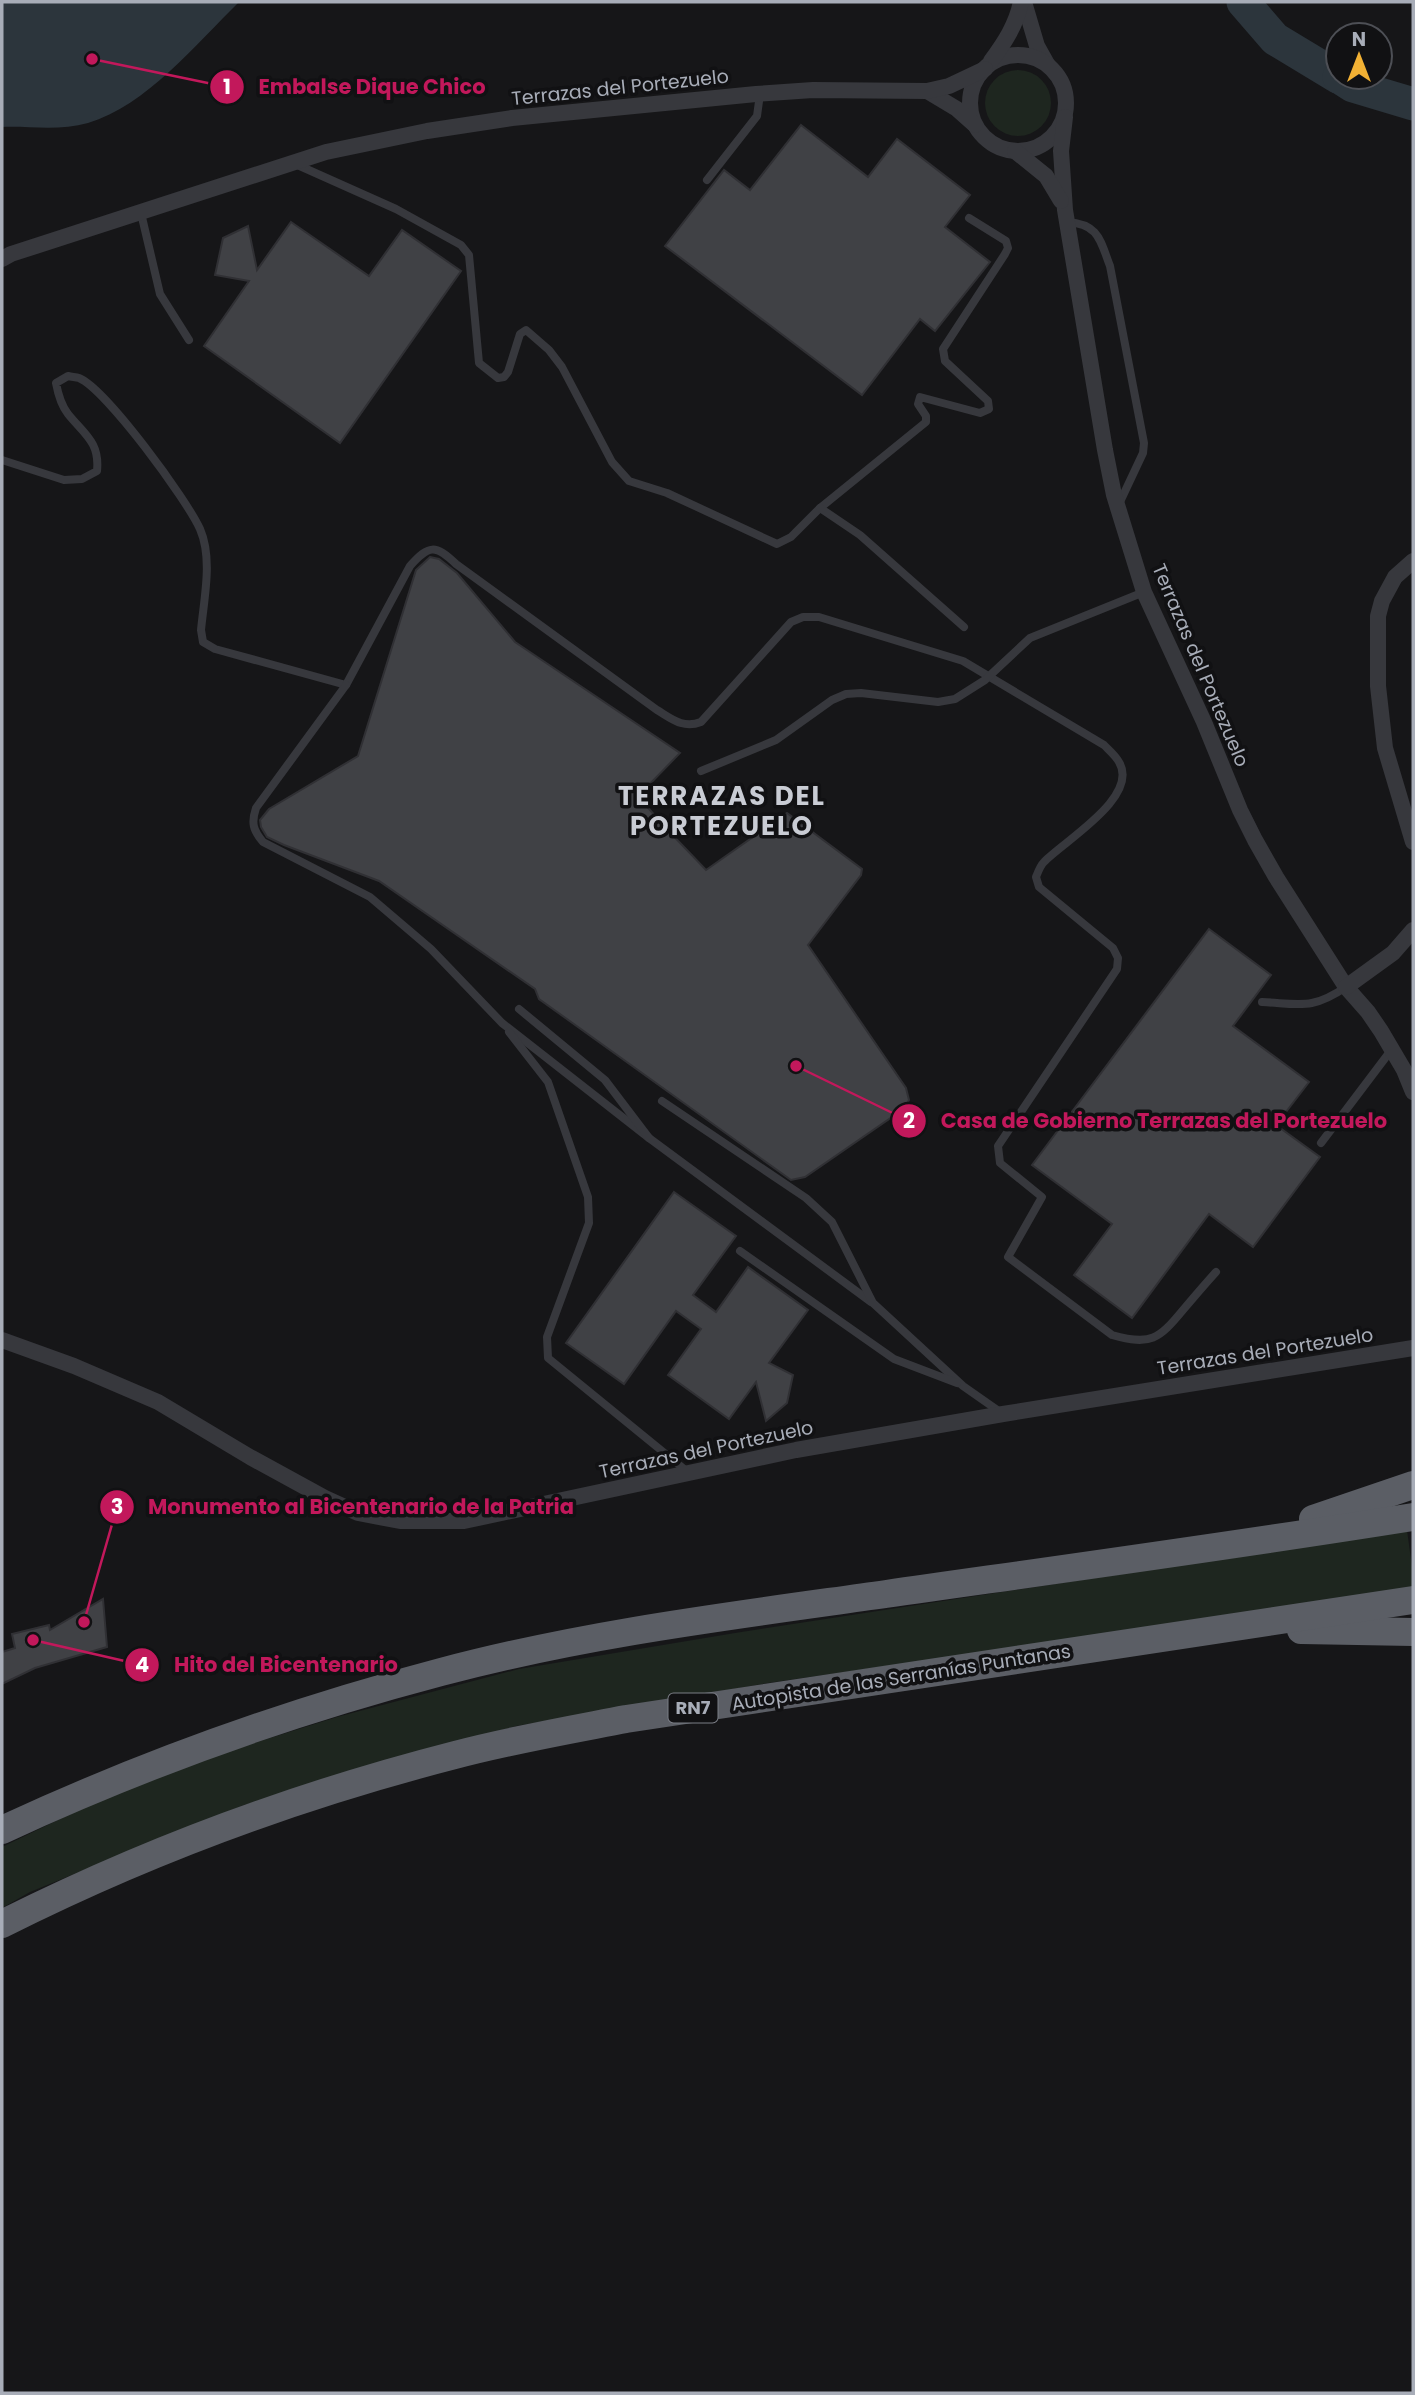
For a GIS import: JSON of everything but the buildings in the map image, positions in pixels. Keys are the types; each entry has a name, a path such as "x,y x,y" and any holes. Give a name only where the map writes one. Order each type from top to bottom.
{"highway":[{"path":"1231,1546 1413,1485"},
{"path":"2,1830 73,1797 190,1749 443,1671 661,1625 1231,1546 1413,1517"},
{"name":"Autopista de las Serranías Puntanas","path":"2,1924 111,1872 167,1849 296,1803 454,1755 626,1719 1413,1600"},
{"path":"1225,1629 1413,1632"}],"street":[{"name":"Terrazas del Portezuelo","path":"1023,2 1037,46 1064,88 1067,103 1061,151 1066,216 1105,450 1117,507 1144,592 1255,840 1346,987 1368,1012 1392,1049 1413,1092"},
{"name":"Terrazas del Portezuelo","path":"975,125 970,109 971,93 977,77 1010,33 1023,2"},
{"name":"Terrazas del Portezuelo","path":"2,259 326,152 426,131 512,118 760,94 813,90 927,91 949,86 1003,57 1019,54 1034,57 1047,64"},
{"name":"Terrazas del Portezuelo","path":"927,91 957,109 985,138 999,147 1015,151 1046,176 1056,190 1066,216"},
{"path":"1015,151 1031,149 1046,142 1058,131 1065,117"},
{"path":"1413,561 1395,577 1382,601 1378,616 1378,686 1385,748 1413,842"},
{"path":"1346,987 1393,953 1413,930"},
{"name":"Terrazas del Portezuelo","path":"2,1340 74,1366 158,1402 325,1498 358,1513 400,1521 464,1521 796,1450 1003,1413 1413,1348"}],"lane":[{"path":"707,180 757,116 760,94"},
{"path":"293,163 396,209 461,245 469,255 479,363 491,375 504,377 520,334 526,330 533,334 562,367 612,462 629,481 667,493 777,544 790,537 820,508 926,422 926,416 918,404 920,397 980,413 989,409 988,401 945,361 943,349 1008,248 1006,241 969,218"},
{"path":"141,213 160,294 189,340"},
{"path":"1066,216 1091,228 1100,240 1110,266 1144,443 1143,453 1117,507"},
{"path":"2,460 64,480 82,478 97,471 99,456 87,434 66,413 56,383 68,376 80,378 134,432 200,529 207,558 201,630 203,642 215,649 346,685"},
{"path":"820,508 860,535 964,627"},
{"path":"689,1473 548,1358 547,1337 589,1223 588,1197 548,1082 502,1023 430,949 370,897 263,842 253,831 252,818 256,808 346,685 410,566 423,552 433,549 442,551 467,573 680,724 690,726 701,722 791,622 803,617 819,617 963,661 1104,745 1120,763 1122,773 1118,791 1112,802 1042,864 1036,877 1039,887 1113,948 1118,958 1116,969 998,1146 1000,1163 1042,1197 1008,1257 1112,1335 1130,1340 1141,1340 1164,1333 1216,1272"},
{"path":"701,771 776,740 832,699 846,694 861,693 938,702 955,699 990,676 1015,649 1030,638 1144,592"},
{"path":"1262,1002 1311,1004 1326,1001 1346,987"},
{"path":"519,1009 605,1080 649,1138"},
{"path":"502,1023 649,1138 873,1303 963,1385 1003,1413"},
{"path":"1321,1143 1392,1049"},
{"path":"662,1101 806,1198 832,1222 873,1303"},
{"path":"740,1251 894,1359 963,1385"}],"shaded area":[{"path":"2,2 239,2 170,72 130,103 88,123 45,128 2,127"},
{"path":"1012,70 1024,70 1036,75 1046,85 1051,103 1049,116 1036,131 1024,136 1012,136 1000,131 990,121 985,109 985,97 990,85 1000,75"},
{"path":"1407,1530 1413,1591 768,1683 516,1726 244,1805 30,1892 2,1908 2,1847 149,1776 337,1717 519,1669 735,1633"}],"waterway":[{"path":"1243,2 1275,39 1324,69"},
{"path":"1370,91 1413,104"}],"place":[{"name":"Embalse Dique Chico","path":"92,59"},
{"name":"Casa de Gobierno Terrazas del Portezuelo","path":"796,1066"},
{"name":"Monumento al Bicentenario de la Patria","path":"84,1622"},
{"name":"Hito del Bicentenario","path":"33,1640"}],"district":[{"name":"TERRAZAS DEL PORTEZUELO","path":"722,811"}]}
